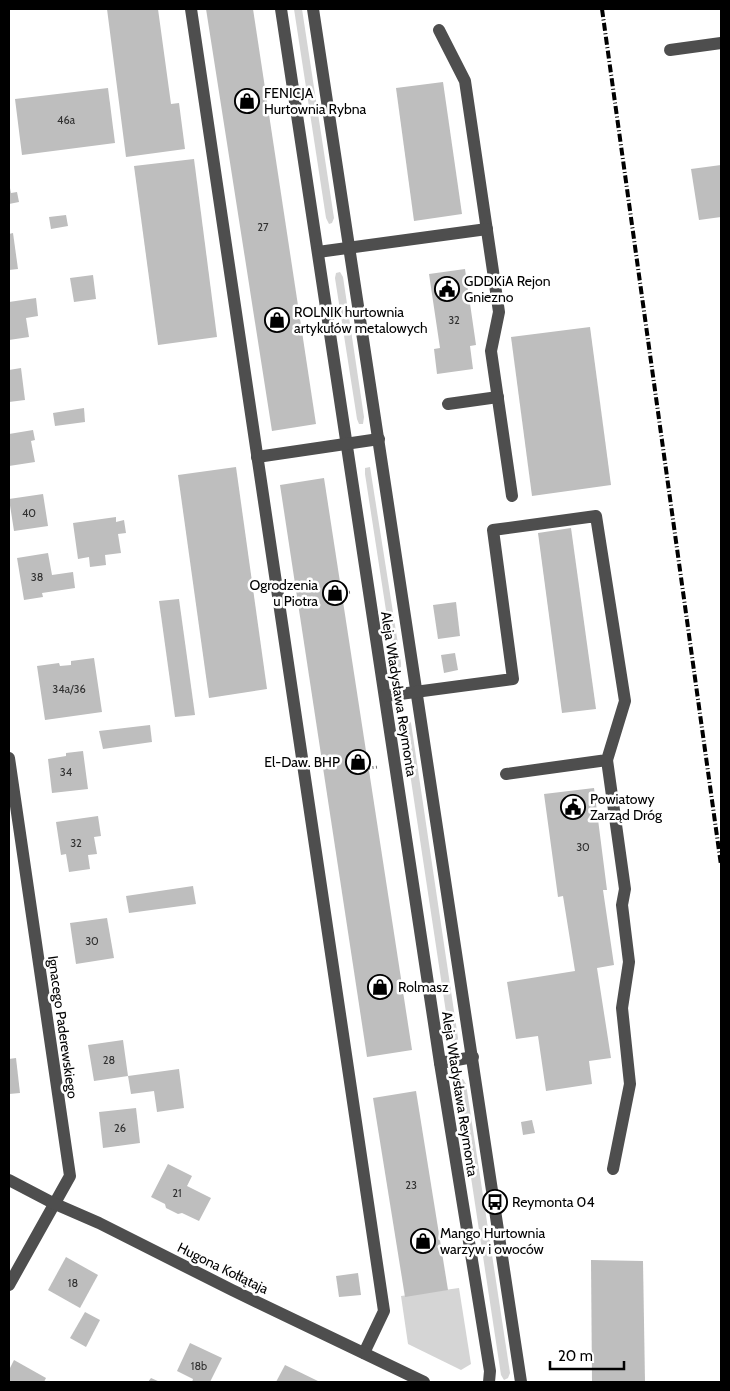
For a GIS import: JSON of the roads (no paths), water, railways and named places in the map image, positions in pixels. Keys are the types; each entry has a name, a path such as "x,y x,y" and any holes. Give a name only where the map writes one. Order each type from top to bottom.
{"street":[{"path":"191,9 384,1311 364,1353"},
{"name":"Aleja Władysława Reymonta","path":"281,9 440,1063 490,1370 489,1382"},
{"name":"Aleja Władysława Reymonta","path":"313,9 521,1382"},
{"path":"439,30 465,80 499,312 491,351 512,496"},
{"path":"670,50 721,43"},
{"path":"318,252 487,229"},
{"path":"448,404 498,397"},
{"path":"257,457 378,439"},
{"path":"384,696 513,679 493,530 596,516 625,701 607,760 625,889 622,905 629,962 622,1008 630,1084 613,1169"},
{"name":"Ignacego Paderewskiego","path":"9,758 70,1176 53,1203 9,1285"},
{"path":"506,774 607,760"},
{"path":"440,1063 473,1057"},
{"name":"Hugona Kołłątaja","path":"9,1180 424,1382"}],"railway":[{"path":"602,9 721,865"}],"place":[{"name":"FENICJA Hurtownia Rybna","path":"247,101"},
{"name":"GDDKiA Rejon Gniezno","path":"447,289"},
{"name":"ROLNIK hurtownia artykułów metalowych","path":"277,320"},
{"name":"Ogrodzenia u Piotra","path":"335,593"},
{"name":"El-Daw. BHP","path":"358,762"},
{"name":"Powiatowy Zarząd Dróg","path":"573,807"},
{"name":"Rolmasz","path":"380,987"},
{"name":"Reymonta 04","path":"495,1202"},
{"name":"Mango Hurtownia warzyw i owoców","path":"423,1241"}]}
